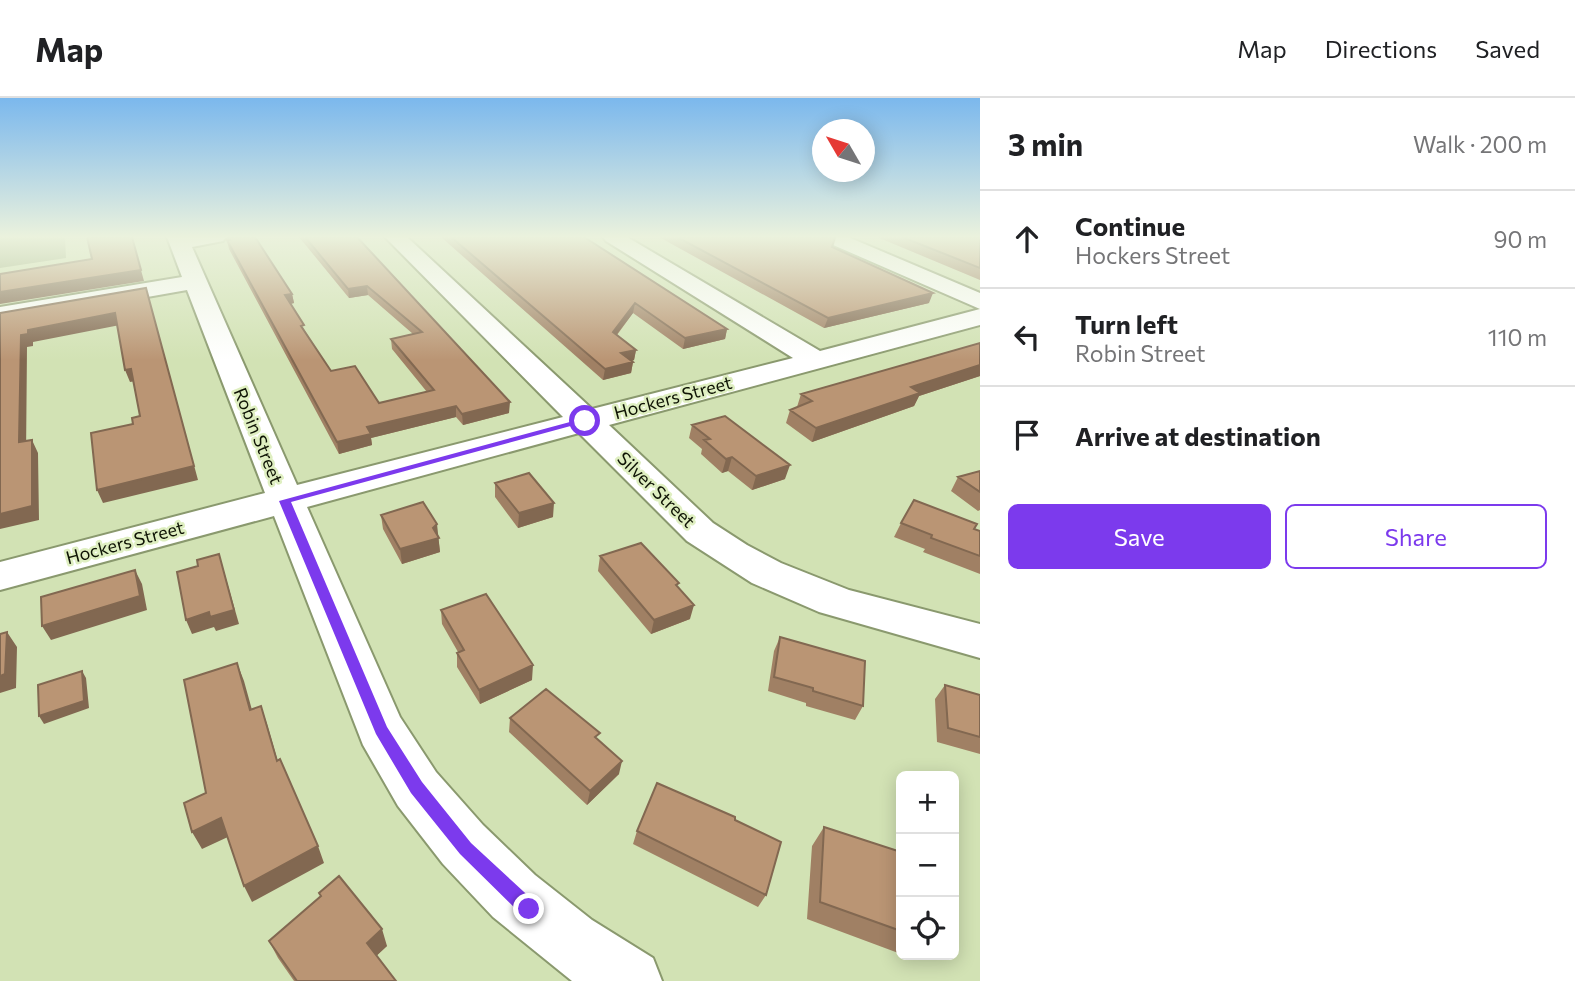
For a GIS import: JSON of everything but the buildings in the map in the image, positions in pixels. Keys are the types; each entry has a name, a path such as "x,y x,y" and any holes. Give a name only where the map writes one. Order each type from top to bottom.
{"street":[{"name":"Robin Street","path":"195,278 381,730 416,788 466,848 529,909 608,968 630,981"},
{"name":"Silver Street","path":"438,278 700,532 764,574 811,595 857,610 980,641"},
{"path":"681,278 816,360"},
{"path":"925,278 980,302"},
{"path":"0,314 195,282"},
{"name":"Hockers Street","path":"0,576 980,317"}],"route":[{"path":"529,909 466,848 416,788 381,730 285,501 585,421"}]}
